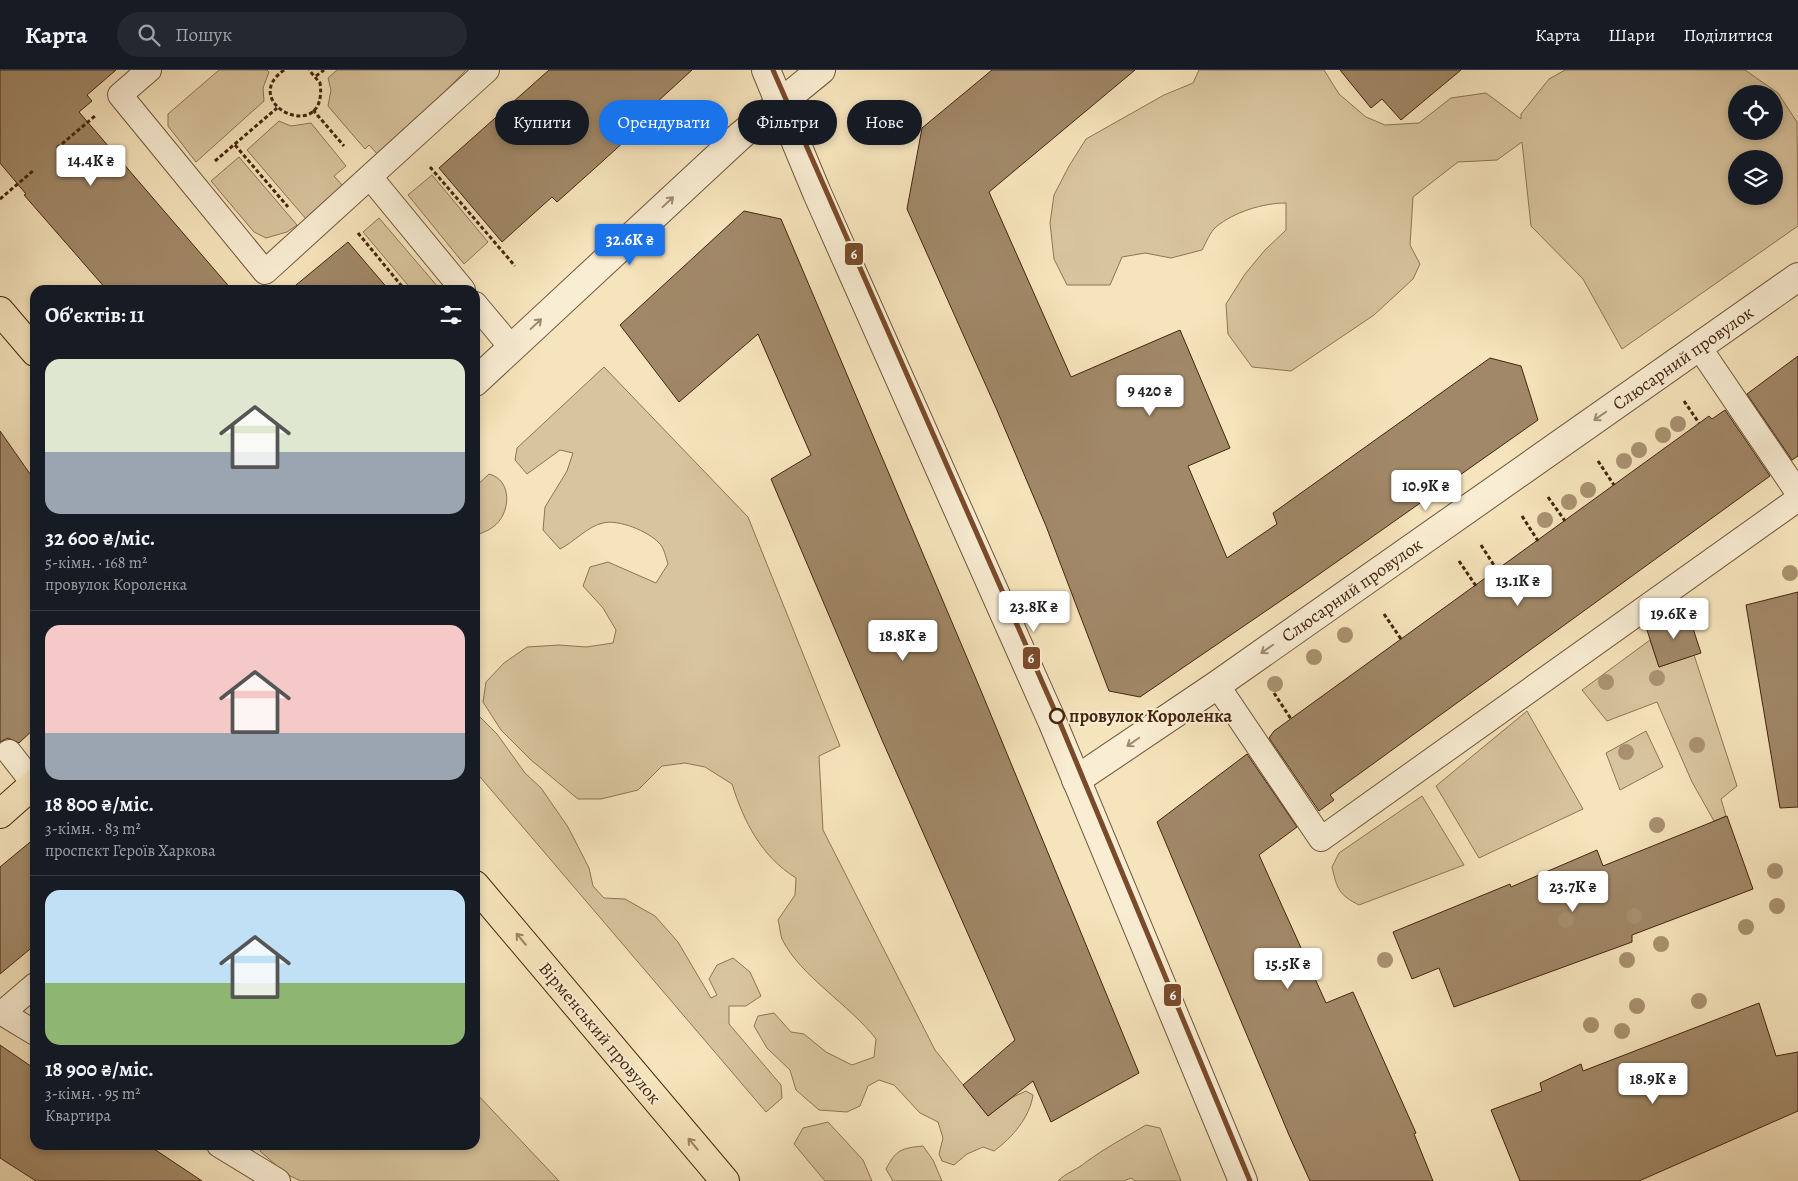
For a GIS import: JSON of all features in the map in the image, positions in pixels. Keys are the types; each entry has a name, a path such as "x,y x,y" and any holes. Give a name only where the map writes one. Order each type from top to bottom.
{"main road":[{"path":"0,311 30,346"},
{"path":"0,814 30,787"},
{"name":"Вірменський провулок","path":"480,891 725,1181"}],"street":[{"path":"766,70 779,100"},
{"path":"784,100 821,70"},
{"path":"480,377 738,138"},
{"path":"797,145 829,221 1076,780 1243,1181"},
{"name":"Слюсарний провулок","path":"1076,780 1217,685 1798,277"}],"lane":[{"path":"149,70 120,95 265,272 487,70"},
{"path":"370,176 459,285"},
{"path":"480,310 512,347"},
{"path":"1699,347 1798,493"},
{"path":"1217,685 1321,839 1798,499"},
{"path":"8,752 30,777"},
{"path":"30,989 2,1014 30,1030"},
{"path":"227,1150 278,1181"}],"path":[{"path":"276,70 279,74"},
{"path":"284,70 279,74 271,88 272,96 278,108 287,115 295,117 303,116 313,110 320,100 321,91 316,76 309,70"},
{"path":"316,76 324,70"},
{"path":"57,148 120,95"},
{"path":"192,182 278,108"},
{"path":"313,110 344,146"},
{"path":"408,142 515,266"},
{"path":"235,145 310,232"},
{"path":"0,199 34,170"},
{"path":"337,208 401,285"},
{"path":"1683,401 1699,423"},
{"path":"1598,461 1614,485"},
{"path":"1548,497 1565,521"},
{"path":"1522,516 1538,541"},
{"path":"1481,545 1498,570"},
{"path":"1459,560 1476,586"},
{"path":"1384,614 1401,639"},
{"path":"1274,693 1291,719"}],"shaded area":[{"path":"219,70 267,70 269,72 263,88 264,101 196,162 168,126 168,114"},
{"path":"337,70 466,70 408,130 379,156 369,145 365,149 328,106 331,90 328,78"},
{"path":"1199,70 1324,70 1339,94 1366,117 1385,125 1419,123 1451,98 1486,93 1521,119 1521,114 1549,79 1565,70 1745,70 1767,85 1728,85 1728,140 1783,140 1783,101 1797,122 1798,226 1622,349 1583,279 1531,226 1522,142 1497,160 1458,162 1413,197 1410,245 1420,264 1413,279 1374,315 1291,371 1252,367 1228,334 1226,304 1245,274 1265,250 1286,230 1286,203 1258,207 1231,217 1214,229 1202,250 1171,258 1145,253 1122,257 1110,285 1067,285 1054,259 1050,223 1054,195 1086,139 1164,95 1193,83"},
{"path":"279,121 291,126 311,123 346,166 334,176 343,186 306,219 247,150"},
{"path":"239,157 297,225 287,232 266,238 254,232 211,181"},
{"path":"432,175 488,242 464,264 408,195"},
{"path":"379,218 436,285 408,285 363,232"},
{"path":"604,367 748,517 840,746 819,756 823,830 935,1050 988,1116 1013,1097 1026,1091 1033,1095 1024,1119 1007,1140 994,1151 983,1147 967,1154 954,1165 942,1161 939,1154 943,1138 938,1122 920,1113 894,1085 879,1080 868,1086 860,1106 847,1112 819,1110 796,1090 790,1070 767,1048 754,1026 758,1016 774,1013 791,1032 804,1034 826,1052 852,1065 874,1057 876,1039 853,1014 813,978 790,953 782,939 778,920 795,895 796,878 773,859 755,837 742,812 732,784 705,767 685,763 662,766 638,790 601,799 578,799 531,760 501,730 483,702 486,682 504,663 527,647 559,645 586,647 613,643 616,630 603,608 583,586 590,567 608,562 656,583 668,564 661,545 648,534 617,523 609,522 597,525 560,549 543,530 545,507 567,471 573,453 560,450 527,474 515,460 517,448"},
{"path":"489,474 497,477 506,490 507,498 506,506 499,521 480,534 480,482"},
{"path":"1650,640 1659,667 1694,655 1737,786 1721,799 1726,816 1714,821 1692,782 1657,702 1607,721 1582,690"},
{"path":"1527,711 1583,809 1479,858 1436,786"},
{"path":"480,717 497,734 525,773 541,788 568,827 589,868 593,886 604,898 625,899 655,916 678,942 711,998 717,995 709,979 717,965 733,958 750,972 761,996 746,1006 729,1006 729,1024 781,1085 782,1098 766,1112 480,777"},
{"path":"1646,731 1663,767 1620,790 1606,753"},
{"path":"1422,796 1464,865 1359,905 1347,898 1337,886 1332,867 1339,853"},
{"path":"480,1097 559,1181 301,1181 286,1174 260,1151 480,1150"},
{"path":"828,1122 863,1160 872,1181 825,1181 794,1144 803,1128"},
{"path":"1146,1125 1160,1128 1181,1181 1135,1181 1131,1178 1124,1181 1058,1181 1101,1152"},
{"path":"923,1146 933,1160 942,1181 893,1181 886,1169 896,1154 904,1149"}],"building":[{"path":"0,70 116,70 87,95 92,101 79,112 228,285 103,285 24,195 26,194 0,163"},
{"path":"549,70 692,70 659,100 599,100 599,145 620,145 557,202 552,197 502,242 439,168 495,118 495,145 589,145 589,100 515,100"},
{"path":"992,70 1135,70 989,192 1071,377 1180,330 1230,448 1188,466 1227,558 1277,524 1273,513 1490,358 1521,366 1538,420 1301,587 1140,697 1109,691 1046,526 996,408 907,209 919,145 922,145 922,128"},
{"path":"1340,70 1461,70 1401,120 1382,99 1371,108"},
{"path":"744,211 781,219 979,686 1139,1073 1051,1122 1033,1081 988,1116 963,1085 1015,1040 882,740 771,479 811,455 758,334 679,402 620,325"},
{"path":"348,242 385,285 296,285"},
{"path":"1798,356 1798,456 1792,460 1747,394"},
{"path":"1725,410 1770,476 1330,795 1334,800 1319,811 1269,738 1274,731 1709,416 1712,419"},
{"path":"0,431 30,474 30,733 19,743 8,738 0,742"},
{"path":"1798,592 1798,807 1780,808 1746,605"},
{"path":"1688,613 1701,653 1659,667 1646,627"},
{"path":"1247,754 1297,827 1259,855 1326,1003 1353,992 1416,1133 1414,1134 1433,1181 1310,1181 1289,1135 1157,822"},
{"path":"1727,816 1753,889 1632,935 1632,942 1454,1007 1439,968 1412,979 1393,932 1510,884 1511,887 1597,850 1603,866"},
{"path":"30,842 30,949 0,974 0,867"},
{"path":"1759,1003 1776,1056 1798,1052 1798,1111 1639,1181 1520,1181 1491,1110 1542,1091 1540,1083 1581,1064 1583,1071"},
{"path":"0,1045 30,1066 30,1150 156,1150 202,1181 36,1181 0,1158"}],"transit line":[{"name":"6","path":"773,70 1058,718 1250,1181"}],"place":[{"name":"провулок Короленка","path":"1057,716"}]}
